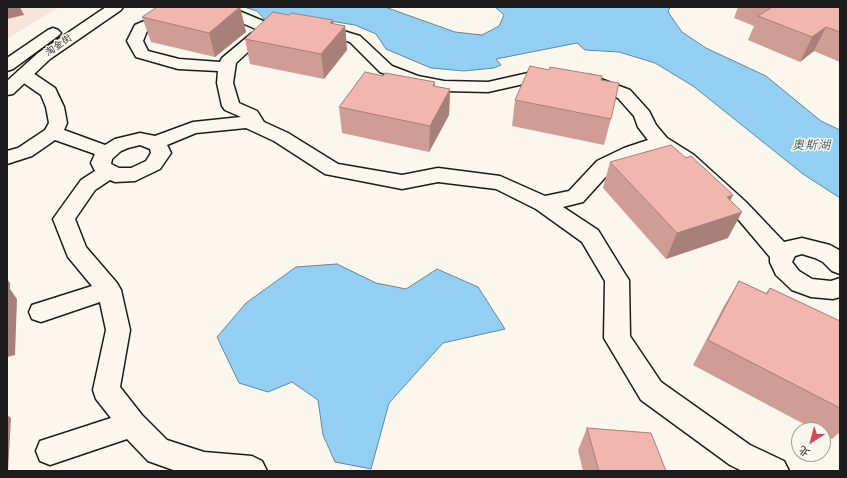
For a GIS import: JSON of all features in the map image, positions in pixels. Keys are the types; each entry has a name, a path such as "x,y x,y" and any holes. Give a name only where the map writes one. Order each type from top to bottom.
{"street":[{"name":"淘金街","path":"7,90 44,56 116,7"},
{"path":"227,67 178,64 142,54 135,41 140,28 174,12 195,10 234,14 263,26 267,32"},
{"name":"淘金街","path":"7,66 72,20"},
{"path":"231,106 225,83 228,62 257,36 277,28 318,28 355,39 386,69 414,80 444,86 488,87 528,78 559,77 587,79 624,94 643,115 647,127 660,142 687,159 708,178 739,207 782,255"},
{"path":"7,158 25,152 53,133 58,123 55,107 49,92 24,75"},
{"path":"193,128 210,114 231,106 251,115 257,126"},
{"path":"155,143 193,128 248,122 281,137 332,169 402,182 438,175 500,183 543,204 590,236 618,280 617,338 651,391 740,455 774,471"},
{"path":"53,133 108,162 115,175 125,176 145,170 153,165 158,159 160,153 159,147 155,143 148,140 131,140 114,147 108,162 88,185 64,219 76,251 109,290 118,330 106,390 132,424 158,451 204,466 252,471"},
{"path":"543,204 576,197 604,166 631,152 660,142"},
{"path":"825,294 800,284 791,277 784,269 781,262 782,255 787,250 794,247 812,248 831,256 840,265"},
{"path":"41,312 109,290"},
{"path":"50,451 132,424"}],"shaded area":[{"path":"13,7 59,7 7,39 7,11"}],"water":[{"name":"奥斯湖","path":"244,7 385,7 455,32 482,35 499,26 504,15 495,7 670,7 668,12 682,32 706,48 766,76 821,121 840,130 840,198 803,174 693,86 655,63 619,52 585,50 577,43 496,59 501,65 494,68 464,71 431,68 386,49 376,34 355,25 330,21 267,22 257,11"},
{"path":"337,264 376,283 406,289 437,269 478,287 505,329 443,343 389,403 371,469 335,462 323,435 318,400 292,382 268,392 239,383 217,337 246,303 296,267"}],"building":[{"path":"157,7 240,7 209,33 142,17"},
{"path":"772,7 840,7 840,32 826,27 812,37 758,16"},
{"path":"273,12 289,15 291,13 333,20 330,23 345,26 321,54 245,39"},
{"path":"530,66 549,70 550,67 602,76 601,80 619,83 611,119 515,100"},
{"path":"365,72 383,76 385,73 435,82 433,86 450,89 430,126 339,107"},
{"path":"671,145 686,158 691,156 733,195 727,197 742,212 677,233 610,162"},
{"path":"739,281 767,294 770,288 840,321 840,408 708,340"},
{"path":"587,428 651,433 666,471 599,471"}]}
